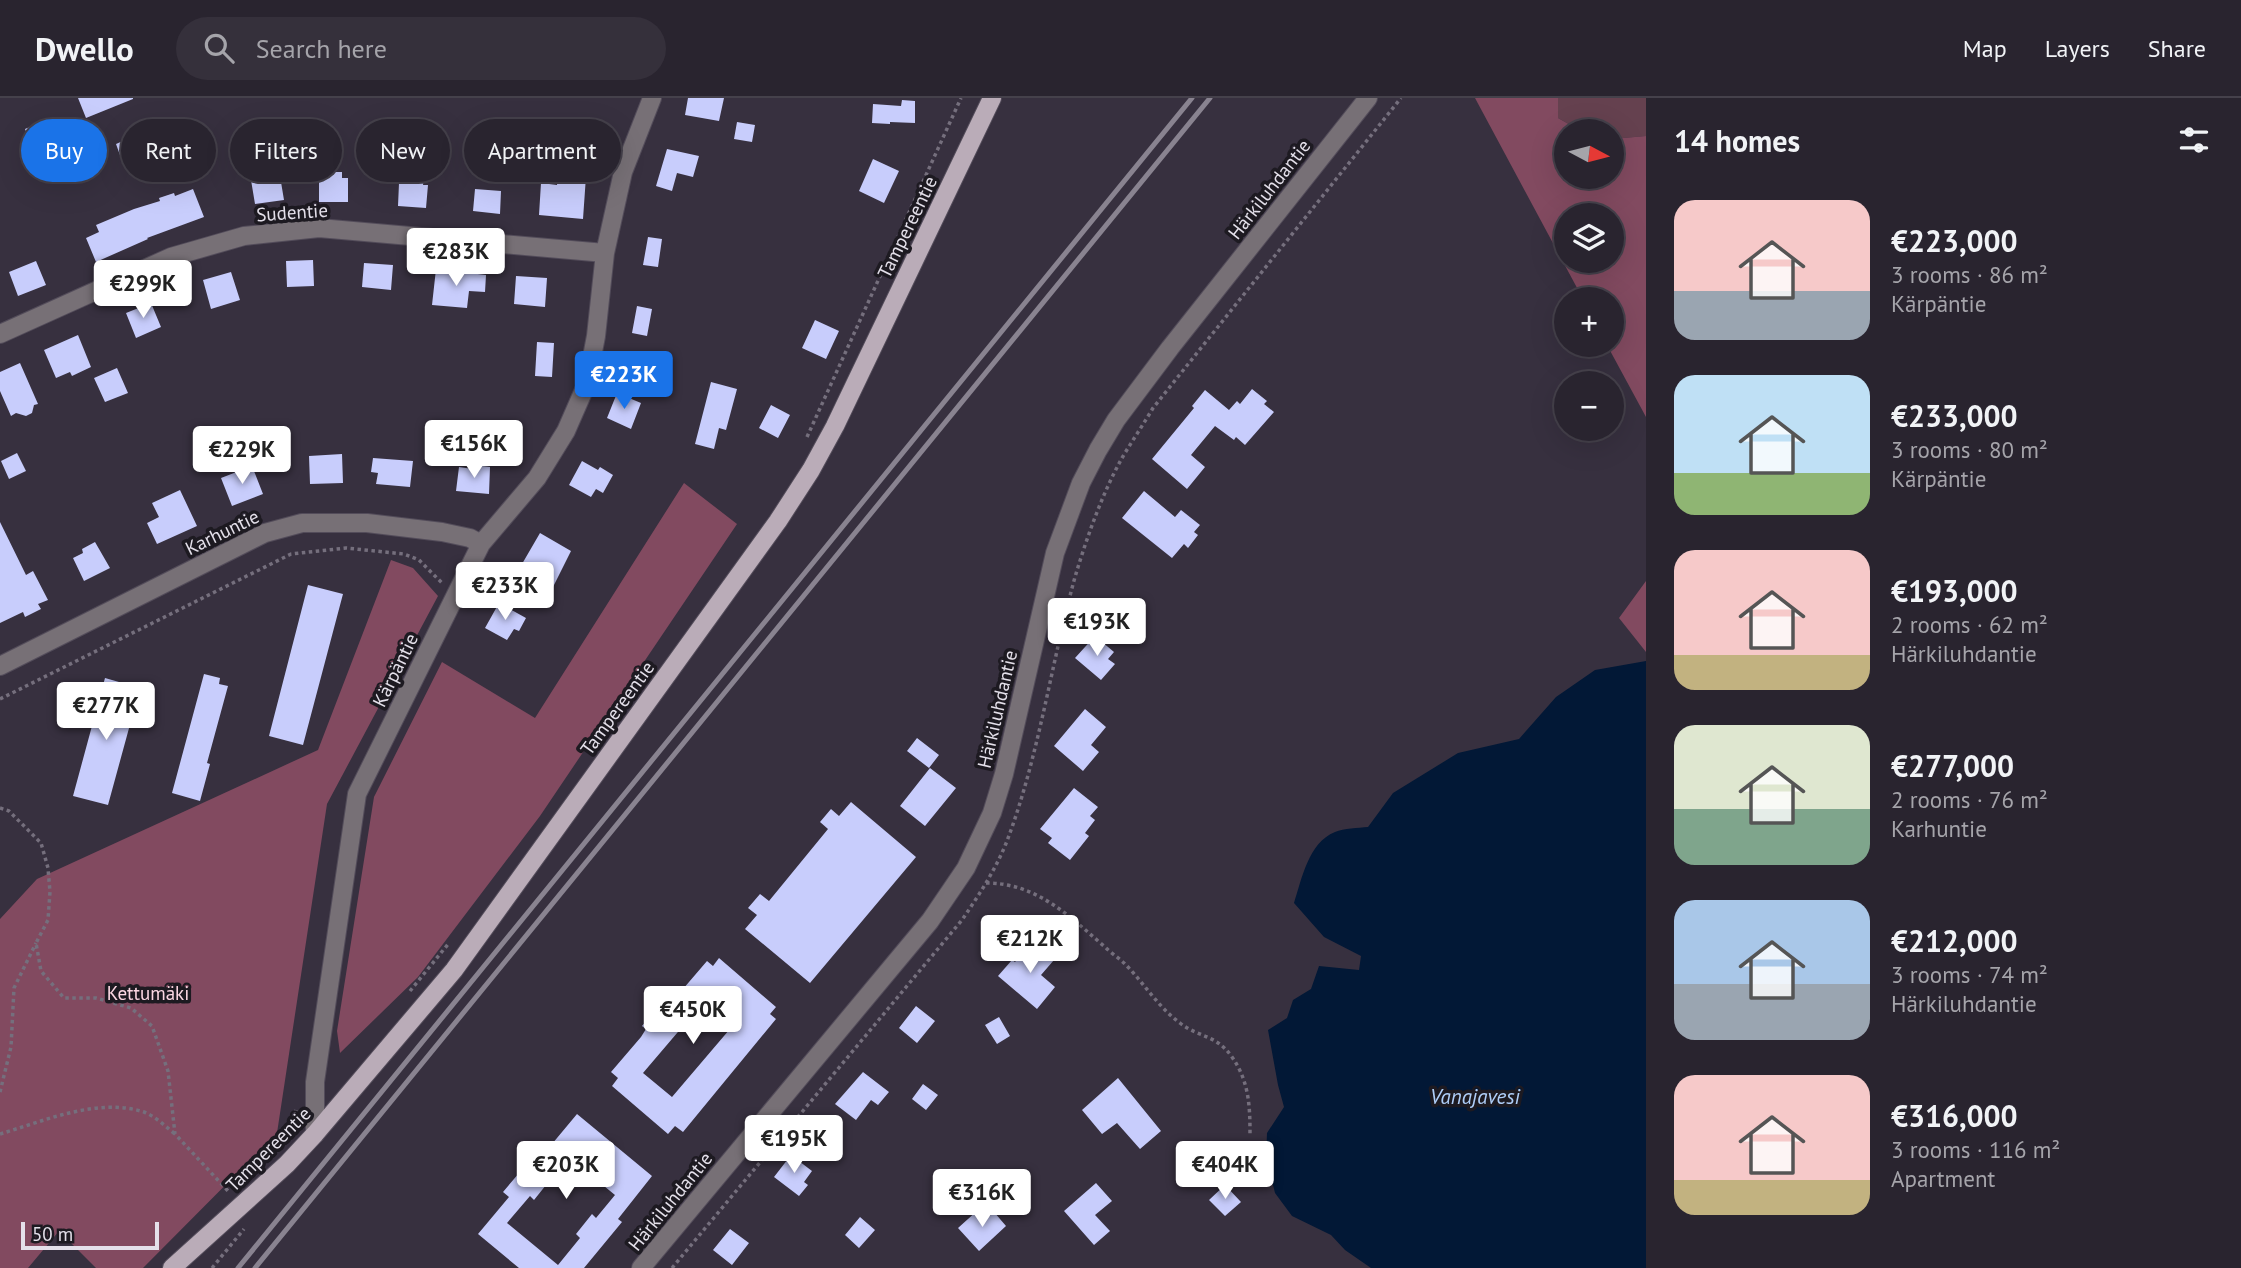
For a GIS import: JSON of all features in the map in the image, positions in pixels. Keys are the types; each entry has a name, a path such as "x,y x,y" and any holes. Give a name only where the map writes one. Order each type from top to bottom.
{"main road":[{"name":"Tampereentie","path":"172,1268 287,1164 454,970 791,500 835,426 992,98"}],"street":[{"name":"Kärpäntie","path":"315,1134 315,1082 357,794 481,544 537,478 566,431 587,383 596,336 606,253 623,172 652,98"},
{"name":"Härkiluhdantie","path":"641,1268 930,921 956,885 992,813 1004,774 1055,553 1081,483 1098,450 1115,420 1170,348 1368,98"},
{"name":"Sudentie","path":"0,334 171,257 244,236 319,228 606,253"},
{"name":"Karhuntie","path":"0,666 265,533 302,523 367,523 442,532 470,538 481,544"}],"path":[{"path":"806,439 961,98"},
{"path":"0,699 291,554 346,548 404,554 419,560 456,593"},
{"path":"0,808 9,811 41,843 48,868 50,892 48,920 14,988 11,1047 0,1092"},
{"path":"986,883 1023,888 1057,906 1125,963 1181,1025 1220,1042 1232,1057 1245,1082 1249,1099 1250,1134"},
{"path":"410,992 456,934"},
{"path":"36,943 41,971 64,998 96,998 131,1008 152,1026 168,1071 175,1134"},
{"path":"288,1139 297,1105"},
{"path":"0,1134 86,1109 118,1108 146,1112 175,1134 235,1199"}],"shaded area":[{"path":"1558,98 1646,98 1646,136 1624,138 1624,119 1558,118"}],"green space":[{"path":"1475,98 1558,98 1560,119 1554,119 1554,189 1624,189 1624,138 1646,136 1646,417 1624,376 1624,371 1621,371 1614,357 1624,357 1624,287 1577,287 1569,273 1624,273 1624,203 1554,203 1554,245"},
{"path":"684,483 737,524 540,816 418,977 340,1053 337,1031 374,797 442,662 535,718"},
{"name":"Kettumäki","path":"391,560 413,568 438,596 327,804 277,1133 143,1268 96,1268 59,1231 28,1268 0,1268 0,919 37,879 318,750"},
{"path":"1646,581 1646,652 1619,618"}],"water":[{"name":"Vanajavesi","path":"1646,661 1646,1268 1371,1268 1345,1250 1331,1235 1292,1216 1275,1193 1266,1157 1267,1133 1284,1107 1268,1030 1287,1018 1293,1000 1311,989 1319,966 1359,970 1361,956 1324,937 1294,903 1307,863 1318,844 1326,837 1343,830 1368,827 1393,793 1458,753 1519,739 1556,697 1595,670"}],"building":[{"path":"78,98 133,98 133,99 86,118"},
{"path":"688,98 724,98 719,121 685,115"},
{"path":"902,100 915,101 915,123 872,123 873,104 901,106"},
{"path":"737,122 755,125 752,142 734,139"},
{"path":"121,142 121,158 116,144"},
{"path":"667,149 699,156 693,177 677,173 672,191 656,186"},
{"path":"873,159 899,171 884,203 859,191"},
{"path":"342,178 348,178 348,202 319,202 319,182 342,182"},
{"path":"251,182 281,182 284,200 255,204"},
{"path":"424,182 423,185 428,185 426,208 398,206 399,183"},
{"path":"557,182 586,182 583,219 539,215 541,183 557,185"},
{"path":"193,189 204,217 147,238 96,262 86,238 99,232 96,225 160,201 159,198 174,193 175,196"},
{"path":"475,189 501,191 500,214 473,211"},
{"path":"648,237 662,239 658,267 643,265"},
{"path":"313,260 314,286 287,287 286,261"},
{"path":"36,261 46,285 18,296 9,272"},
{"path":"364,263 393,265 391,290 362,287"},
{"path":"436,269 486,275 485,292 469,291 467,308 432,305"},
{"path":"231,272 240,300 211,309 203,280"},
{"path":"516,276 547,278 545,307 514,304"},
{"path":"151,303 161,327 136,338 126,313"},
{"path":"637,306 652,309 647,336 632,333"},
{"path":"815,320 839,331 826,359 802,348"},
{"path":"78,335 91,367 72,376 70,372 56,378 44,350"},
{"path":"537,342 554,343 552,377 535,376"},
{"path":"20,363 38,404 34,405 32,413 26,416 16,413 11,416 0,391 0,372"},
{"path":"117,368 128,393 105,402 94,378"},
{"path":"711,382 737,389 726,430 719,428 714,449 695,444"},
{"path":"1252,389 1267,401 1264,404 1274,412 1245,445 1215,426 1191,455 1205,467 1187,489 1152,459 1194,408 1192,406 1205,390 1229,410 1237,401 1240,404"},
{"path":"617,393 641,403 631,429 607,418"},
{"path":"771,405 790,415 778,438 759,428"},
{"path":"17,453 26,471 9,479 1,461"},
{"path":"342,454 343,483 310,484 309,456"},
{"path":"373,458 413,461 410,487 376,484 378,473 371,472"},
{"path":"582,461 613,475 603,493 596,489 591,497 569,485"},
{"path":"474,465 490,467 489,494 456,491 459,467 473,469"},
{"path":"252,466 263,494 232,506 221,478"},
{"path":"180,490 197,526 157,544 147,523 159,517 152,503"},
{"path":"1144,491 1175,517 1181,510 1200,525 1194,532 1198,535 1188,548 1184,544 1172,558 1122,518"},
{"path":"0,522 26,575 33,571 48,600 38,604 41,609 25,617 23,612 0,623"},
{"path":"540,533 571,551 550,593 523,578 529,568 522,564"},
{"path":"95,542 110,568 84,581 73,558"},
{"path":"308,585 343,594 303,745 269,736"},
{"path":"499,603 526,618 519,631 514,629 507,640 485,628"},
{"path":"1095,636 1114,652 1108,659 1115,664 1101,680 1075,658"},
{"path":"204,674 220,678 219,684 228,686 207,763 210,764 200,801 172,793"},
{"path":"105,678 140,688 108,805 73,796"},
{"path":"1085,709 1106,727 1091,745 1099,752 1083,771 1054,746"},
{"path":"917,738 939,755 929,768 907,751"},
{"path":"930,768 956,788 925,826 900,806"},
{"path":"1074,788 1098,807 1090,816 1095,820 1085,833 1089,836 1070,860 1048,843 1052,838 1040,829"},
{"path":"851,802 916,857 810,983 745,929 757,915 748,908 760,894 769,901 828,829 820,822 831,809 839,816"},
{"path":"1032,942 1054,960 1041,975 1055,987 1037,1009 998,976 1012,960 1015,962"},
{"path":"719,958 776,1007 770,1014 776,1019 683,1132 675,1126 668,1134 612,1086 618,1078 611,1072 641,1037 646,1029 642,1026 668,996 671,999 677,996 707,961 713,966","holes":["712,992 741,1016 672,1097 643,1073"]},
{"path":"916,1006 935,1021 917,1043 899,1028"},
{"path":"999,1017 1010,1036 997,1044 985,1025"},
{"path":"863,1072 889,1092 878,1105 871,1100 856,1120 835,1104"},
{"path":"1118,1078 1161,1131 1140,1149 1117,1123 1102,1134 1082,1110"},
{"path":"923,1084 938,1095 926,1110 912,1099"},
{"path":"577,1114 652,1176 618,1219 622,1222 584,1268 519,1268 478,1234 509,1197 503,1192 537,1152 542,1156","holes":["565,1154 615,1195 596,1218 592,1214 576,1234 580,1238 558,1265 507,1223 530,1196 534,1200 550,1180 546,1176"]},
{"path":"791,1155 812,1171 804,1182 808,1185 799,1196 774,1177"},
{"path":"1096,1183 1112,1201 1095,1215 1110,1231 1094,1245 1064,1211"},
{"path":"1225,1185 1241,1202 1225,1216 1209,1200"},
{"path":"978,1210 986,1219 994,1212 1006,1226 979,1251 958,1228"},
{"path":"860,1217 875,1230 859,1248 845,1235"},
{"path":"730,1229 749,1243 732,1265 713,1250"}],"railway":[{"path":"238,1268 1192,98"},
{"path":"255,1268 1210,98"}]}
